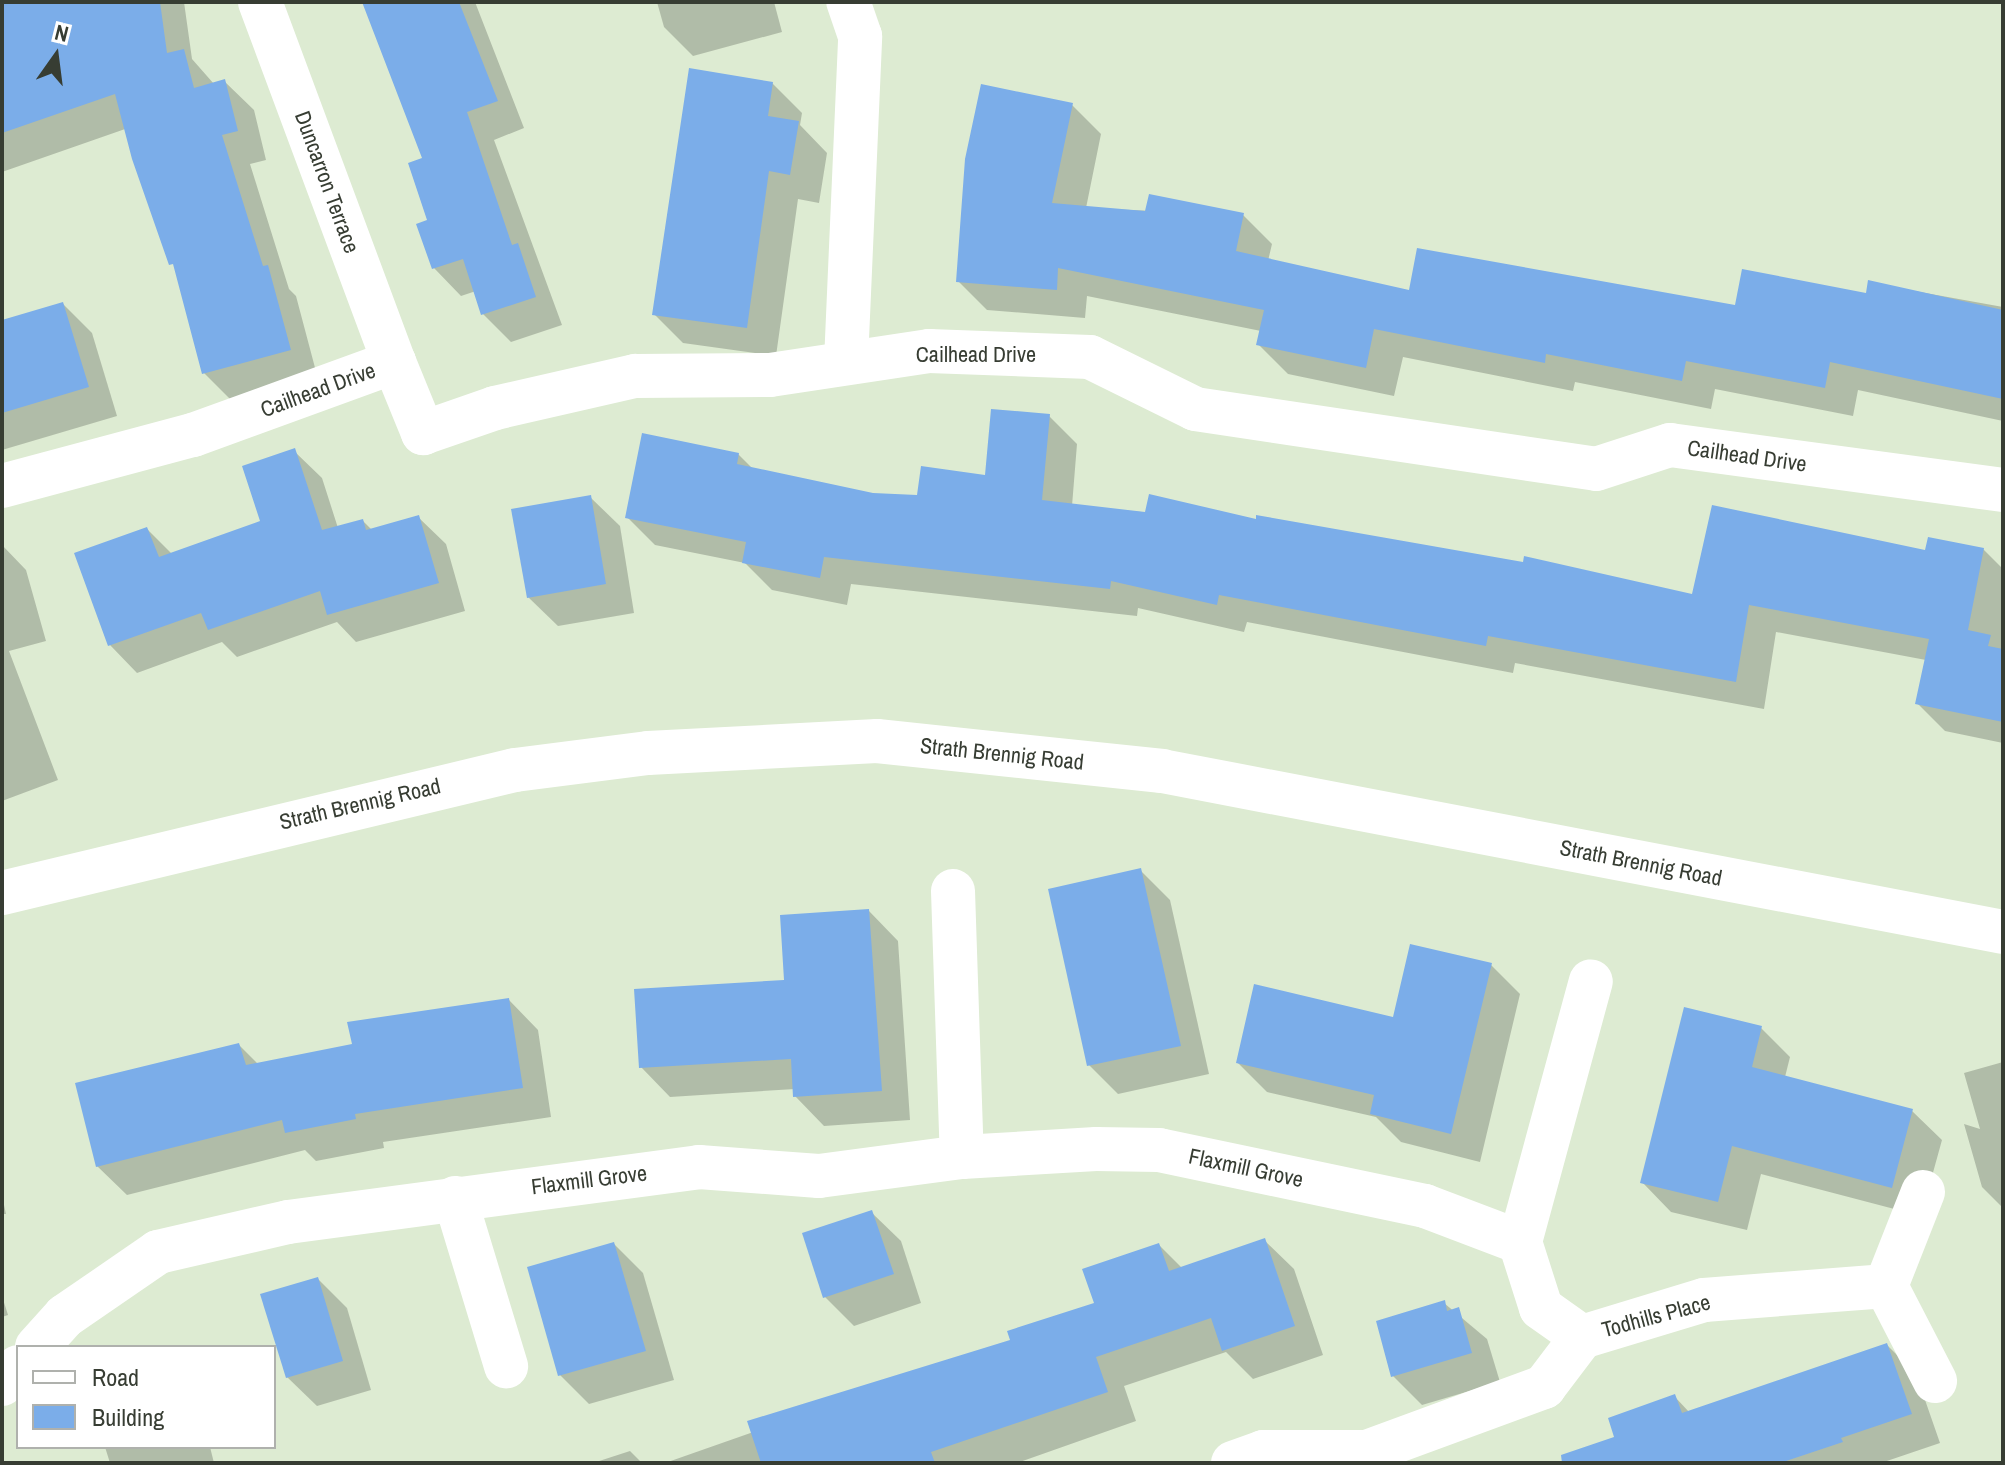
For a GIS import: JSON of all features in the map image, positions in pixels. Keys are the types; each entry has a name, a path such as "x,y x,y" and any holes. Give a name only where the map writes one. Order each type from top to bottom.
{"street":[{"name":"Duncarron Terrace","path":"260,2 394,362"},
{"path":"846,362 860,36 848,2"},
{"name":"Cailhead Drive","path":"2,486 193,435 394,362 423,433 495,408 635,376 770,375 929,351 1090,357 1195,409 1596,469 1670,445 2003,490"},
{"name":"Strath Brennig Road","path":"2,893 409,791 515,770 648,753 877,741 1162,771 2003,932"},
{"path":"953,891 962,1157"},
{"path":"1582,1337 1541,1308 1520,1242 1591,981"},
{"name":"Flaxmill Grove","path":"39,1345 65,1316 158,1252 288,1222 699,1167 819,1176 962,1157 1159,1150 1425,1206 1520,1242"},
{"path":"1923,1192 1886,1286 1935,1381"},
{"path":"455,1198 506,1366"},
{"name":"Todhills Place","path":"1233,1463 1263,1452 1320,1457 1367,1452 1544,1387 1582,1337 1704,1300 1886,1286"},
{"path":"2,1384 16,1369"}],"building":[{"path":"2,2 160,2 167,53 184,49 194,88 225,79 238,131 222,135 263,266 268,265 291,350 202,374 173,264 169,265 132,159 115,94 2,133"},
{"path":"362,2 459,2 498,101 467,112 512,245 518,243 536,297 481,315 463,259 432,269 416,224 427,220 408,163 422,158"},
{"path":"689,68 773,82 768,116 799,121 790,175 769,171 747,328 652,315"},
{"path":"981,84 1073,103 1052,203 1145,211 1149,194 1244,213 1236,251 1409,290 1417,248 1735,305 1742,269 1866,293 1868,280 2003,310 2003,399 1830,362 1825,388 1686,361 1682,381 1546,354 1545,363 1374,329 1366,368 1256,345 1264,310 1058,268 1057,290 956,282 965,159"},
{"path":"63,302 89,387 2,413 2,320"},
{"path":"991,409 1050,414 1042,500 1145,512 1149,494 1256,519 1256,515 1523,562 1524,556 1692,594 1712,505 1925,550 1928,537 1984,548 1968,630 1991,635 1988,646 2003,649 2003,722 1915,704 1929,639 1749,605 1736,682 1488,636 1486,646 1219,595 1217,605 1111,581 1110,589 824,557 820,578 742,563 746,542 625,518 642,433 739,453 737,464 873,493 917,495 921,466 985,475"},
{"path":"295,448 322,530 363,519 366,530 419,515 439,583 327,615 320,591 208,630 201,613 108,646 74,553 147,527 159,557 260,521 242,466"},
{"path":"591,495 606,584 527,598 511,509"},
{"path":"1141,868 1181,1046 1087,1066 1048,889"},
{"path":"869,909 882,1091 793,1097 791,1059 639,1068 634,989 784,980 780,915"},
{"path":"1410,944 1492,963 1451,1134 1370,1114 1374,1095 1236,1063 1254,984 1393,1017"},
{"path":"509,998 523,1088 355,1114 356,1119 285,1133 282,1120 96,1167 75,1083 239,1043 246,1065 352,1044 347,1022"},
{"path":"1684,1007 1762,1026 1752,1067 1913,1109 1892,1188 1732,1146 1718,1202 1640,1183"},
{"path":"872,1210 894,1274 823,1298 802,1233"},
{"path":"1265,1238 1295,1326 1222,1351 1211,1318 1096,1357 1108,1392 931,1452 935,1463 761,1463 747,1421 1010,1340 1007,1331 1094,1303 1082,1269 1159,1243 1169,1271"},
{"path":"614,1242 646,1351 558,1376 527,1267"},
{"path":"318,1277 343,1361 286,1378 260,1294"},
{"path":"1445,1300 1447,1311 1459,1307 1472,1353 1391,1377 1376,1321"},
{"path":"1887,1343 1912,1414 1841,1438 1843,1442 1780,1463 1562,1463 1561,1455 1614,1437 1608,1418 1675,1394 1682,1413"}]}
